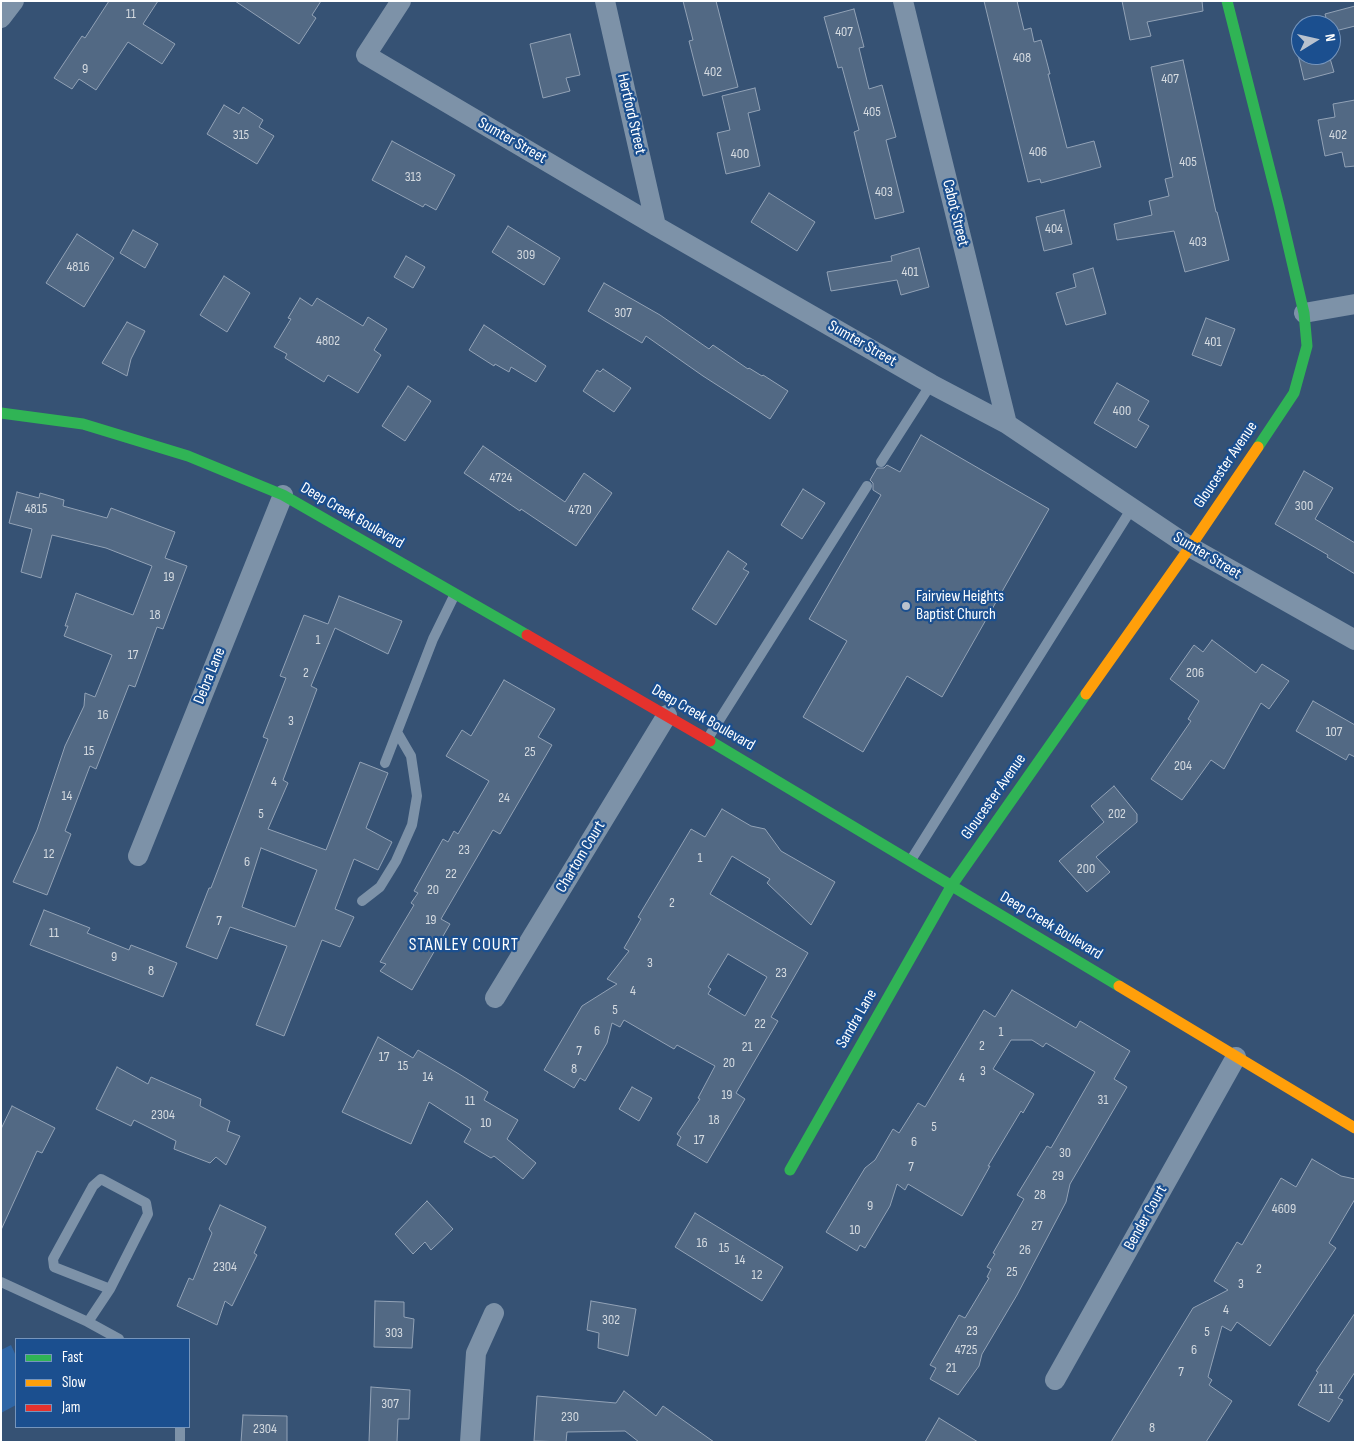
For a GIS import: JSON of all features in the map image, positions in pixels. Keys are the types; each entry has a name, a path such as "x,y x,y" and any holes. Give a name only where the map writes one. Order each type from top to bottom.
{"street":[{"path":"1,18 14,1"},
{"name":"Sumter Street","path":"401,1 366,55 656,226 931,384 1007,424 1190,548 1355,640"},
{"name":"Hertford Street","path":"605,1 656,226"},
{"name":"Cabot Street","path":"903,1 1007,424"},
{"name":"Gloucester Avenue","path":"952,885 1190,548 1294,393 1302,368 1307,346 1304,313 1227,1"},
{"path":"1304,313 1355,304"},
{"name":"Deep Creek Boulevard","path":"1,414 83,424 188,456 283,495 667,715 1355,1128"},
{"name":"Debra Lane","path":"138,856 283,495"},
{"name":"Chartom Court","path":"495,998 667,715"},
{"name":"Sandra Lane","path":"790,1170 952,885"},
{"name":"Bender Court","path":"1055,1380 1236,1056"},
{"path":"470,1442 476,1354 494,1313"}],"lane":[{"path":"881,462 931,384"},
{"path":"707,739 867,486"},
{"path":"911,861 1132,508"},
{"path":"385,763 433,639 455,594"},
{"path":"362,901 380,887 396,860 412,825 417,796 411,756 397,732"},
{"path":"88,1322 110,1289 148,1214 146,1204 101,1179 93,1186 53,1259 54,1267 110,1289"},
{"path":"1,1282 88,1322 117,1338"},
{"path":"180,1428 180,1442"}],"shaded area":[{"path":"11,1345 15,1354 15,1406 1,1413 1,1350"}],"building":[{"path":"109,1 158,1 143,24 175,44 162,64 128,42 96,90 79,79 72,89 54,78 82,36 85,38"},
{"path":"235,1 321,1 312,15 316,18 299,44"},
{"path":"683,1 716,1 738,87 703,96 689,41 693,40"},
{"path":"984,1 1017,1 1024,30 1031,28 1034,42 1041,40 1067,148 1094,141 1101,167 1041,183 1040,179 1028,182"},
{"path":"1122,1 1202,1 1203,11 1147,22 1151,36 1130,40"},
{"path":"1355,6 1355,26 1341,30 1341,15 1325,14"},
{"path":"854,9 864,47 859,48 869,89 882,85 896,137 886,140 904,212 875,219 854,132 859,130 842,67 838,68 824,17"},
{"path":"570,34 580,75 566,78 570,91 543,98 530,44"},
{"path":"1183,60 1216,212 1229,260 1185,272 1174,231 1117,240 1114,224 1152,215 1149,201 1169,196 1165,179 1173,177 1151,67"},
{"path":"1300,65 1332,65 1334,72 1304,80"},
{"path":"755,88 760,110 748,113 760,166 726,174 717,133 730,130 722,96"},
{"path":"1355,100 1355,166 1345,167 1342,152 1325,156 1318,120 1335,117 1333,104"},
{"path":"224,105 239,114 243,107 263,120 259,127 274,136 257,164 207,134"},
{"path":"392,141 455,175 436,210 425,204 423,207 372,180"},
{"path":"769,193 815,222 797,251 751,222"},
{"path":"1064,210 1072,244 1044,251 1036,217"},
{"path":"508,226 560,258 544,285 492,252"},
{"path":"133,230 158,244 145,268 120,253"},
{"path":"77,234 114,258 84,307 46,283"},
{"path":"919,248 929,287 901,295 897,280 831,291 827,272 892,261 891,256"},
{"path":"406,256 425,267 413,288 394,277"},
{"path":"1093,268 1106,314 1066,325 1056,293 1076,287 1073,274"},
{"path":"224,276 250,293 227,332 200,315"},
{"path":"604,283 660,315 709,349 713,345 748,369 763,375 788,391 770,419 703,376 646,336 642,343 588,311"},
{"path":"300,298 312,306 317,298 363,326 368,317 387,329 374,350 381,355 358,393 328,375 324,382 285,358 287,354 274,347 291,319 288,318"},
{"path":"1206,318 1235,329 1221,366 1192,355"},
{"path":"127,322 145,331 131,359 127,376 102,363"},
{"path":"484,325 546,366 536,382 511,367 509,372 495,364 494,366 469,350"},
{"path":"603,369 631,388 614,412 583,391 597,370 600,372"},
{"path":"1117,383 1149,401 1138,420 1149,426 1136,448 1094,423"},
{"path":"408,386 431,401 405,441 382,426"},
{"name":"Fairview Heights Baptist Church","path":"921,435 1049,509 942,697 907,676 863,752 803,717 847,641 809,619 881,495 873,490 873,483 870,480 877,468 884,468 887,465 900,472"},
{"path":"483,446 565,502 584,473 612,493 576,546 464,473"},
{"path":"1304,471 1333,488 1315,519 1355,543 1355,574 1327,557 1328,555 1275,524"},
{"path":"803,489 825,503 802,539 781,525"},
{"path":"17,492 39,498 40,493 64,500 63,506 107,518 111,508 175,532 165,558 187,566 163,629 157,627 135,687 129,685 96,769 90,766 65,831 71,834 47,895 13,882 37,830 65,746 84,706 85,693 95,697 112,655 64,636 68,626 65,626 76,593 133,615 152,566 106,548 52,535 41,578 21,572 32,529 9,523"},
{"path":"728,551 747,564 743,569 749,572 716,625 692,609"},
{"path":"339,596 402,621 388,654 335,628 311,686 317,689 283,780 288,783 268,829 326,850 360,762 388,773 366,828 392,842 378,870 354,859 335,909 354,917 340,947 322,940 284,1036 256,1025 287,946 230,927 217,959 186,947 209,888 211,888 268,739 263,737 286,678 280,676 304,615 328,624","holes":["261,848 317,870 295,927 242,907"]},
{"path":"1212,640 1256,673 1262,664 1289,681 1269,709 1261,703 1224,769 1211,760 1182,800 1151,779 1191,721 1188,719 1199,701 1170,679 1194,645 1203,652"},
{"path":"504,680 555,709 538,737 552,745 500,834 493,830 441,919 450,924 412,990 380,971 386,964 380,962 414,905 411,903 418,893 414,891 443,839 448,842 454,831 458,834 489,781 446,756 462,730 471,736"},
{"path":"1313,701 1355,725 1355,757 1349,754 1346,760 1296,731"},
{"path":"1114,786 1137,814 1137,822 1096,857 1110,872 1087,892 1059,861 1104,822 1091,806"},
{"path":"722,809 751,826 765,829 781,851 835,882 811,925 767,883 770,879 732,856 710,894 808,953 771,1017 778,1021 736,1093 745,1099 707,1163 677,1145 681,1137 677,1134 700,1099 698,1098 715,1066 677,1045 674,1049 624,1020 620,1027 612,1023 607,1043 585,1081 580,1078 574,1088 544,1070 582,1006 617,984 607,979 629,951 624,948 641,919 638,917 691,829 705,837","holes":["728,954 767,977 745,1016 708,994 711,989 708,987"]},
{"path":"44,910 90,928 87,933 129,950 131,945 177,963 163,997 30,945"},
{"path":"1012,990 1076,1028 1080,1021 1130,1051 1114,1079 1127,1087 1070,1184 1066,1202 1017,1295 982,1354 979,1366 958,1395 930,1379 936,1368 930,1365 959,1315 965,1318 989,1278 987,1277 991,1269 987,1267 995,1254 993,1253 1024,1199 1017,1195 1047,1146 1051,1148 1095,1072 1046,1043 1043,1047 1032,1040 1011,1040 993,1069 1034,1094 1023,1113 1021,1111 988,1166 990,1166 962,1216 908,1184 905,1190 897,1184 890,1206 865,1248 860,1245 857,1251 826,1232 865,1168 875,1160 893,1129 899,1133 918,1103 925,1107 984,1010 995,1017"},
{"path":"378,1037 413,1058 418,1050 459,1074 488,1092 484,1100 518,1120 507,1139 536,1163 523,1179 494,1156 491,1158 464,1142 471,1129 429,1102 411,1144 342,1112"},
{"path":"117,1067 148,1084 151,1077 201,1099 200,1106 230,1121 227,1131 240,1136 226,1165 216,1157 210,1163 174,1149 176,1141 134,1120 131,1126 96,1109"},
{"path":"632,1087 652,1098 639,1121 619,1109"},
{"path":"12,1106 55,1128 42,1153 37,1151 1,1230 1,1129"},
{"path":"1312,1159 1341,1176 1355,1179 1355,1199 1329,1243 1336,1248 1270,1346 1237,1322 1231,1331 1222,1326 1208,1377 1212,1380 1209,1385 1232,1401 1206,1442 1111,1442 1193,1308 1228,1290 1214,1281 1237,1242 1242,1245 1281,1178 1296,1187"},
{"path":"427,1201 453,1229 431,1250 425,1242 413,1254 395,1234"},
{"path":"220,1205 266,1227 254,1253 257,1255 232,1306 225,1301 217,1325 177,1306 189,1278 193,1280 212,1233 209,1229"},
{"path":"695,1213 783,1267 762,1301 675,1247"},
{"path":"375,1301 404,1302 404,1317 414,1319 412,1348 374,1347"},
{"path":"591,1301 636,1309 628,1356 598,1348 599,1333 587,1330"},
{"path":"1355,1313 1355,1372 1338,1398 1343,1400 1329,1422 1298,1405 1318,1372 1316,1371"},
{"path":"371,1387 410,1390 409,1419 398,1419 397,1442 369,1442"},
{"path":"624,1391 656,1416 663,1406 714,1442 639,1442 625,1431 567,1432 566,1442 534,1441 537,1396 616,1403"},
{"path":"243,1415 287,1416 287,1442 241,1442"},
{"path":"939,1418 978,1442 925,1442"}],"traffic: fast":[{"path":"1227,1 1304,313 1307,346 1294,393 1258,447"},
{"path":"1,413 83,424 188,456 283,495 527,635"},
{"path":"790,1170 952,885 1086,694"},
{"path":"710,741 1119,986"}],"traffic: slow":[{"path":"1086,694 1258,447"},
{"path":"1119,986 1355,1128"}],"traffic: jam":[{"path":"527,635 710,741"}],"place":[{"name":"Fairview Heights Baptist Church","path":"906,606"}],"district":[{"name":"STANLEY COURT","path":"464,945"}]}
